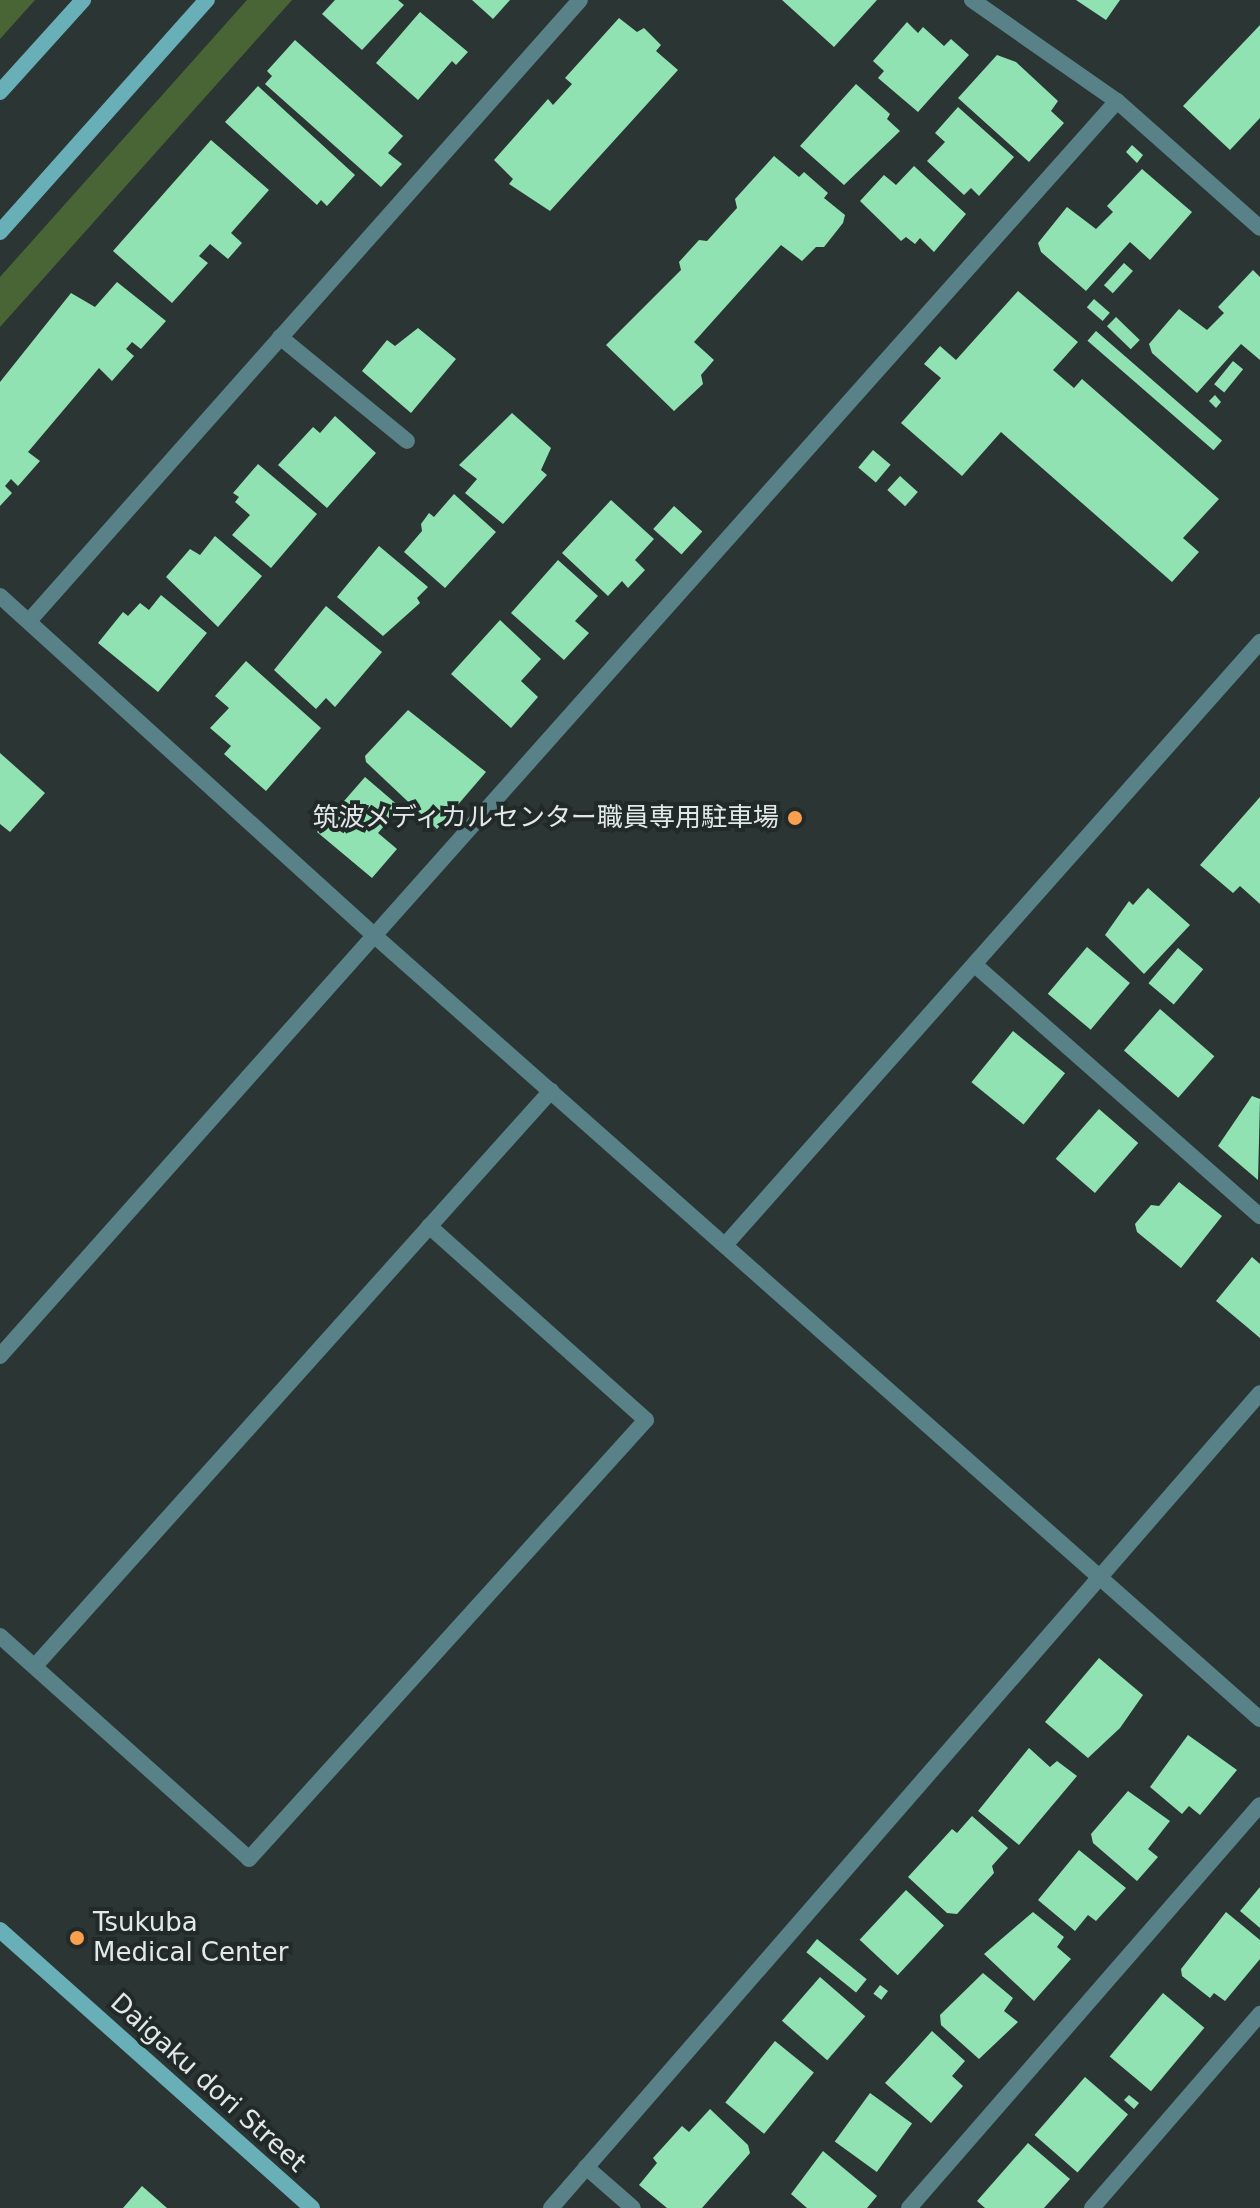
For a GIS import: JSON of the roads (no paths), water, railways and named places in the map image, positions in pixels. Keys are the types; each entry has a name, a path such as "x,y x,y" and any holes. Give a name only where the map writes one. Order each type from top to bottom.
{"main road":[{"path":"0,92 83,0"},
{"path":"0,232 207,0"},
{"name":"Daigaku dori Street","path":"0,1930 312,2208"}],"street":[{"path":"29,621 580,0"},
{"path":"972,0 1117,101 1260,228"},
{"path":"0,1356 1117,101"},
{"path":"280,337 407,441"},
{"path":"0,596 376,937 1260,1719"},
{"path":"726,1244 1260,642"},
{"path":"975,965 1260,1216"},
{"path":"35,1666 551,1091"},
{"path":"0,1636 249,1859 646,1420 429,1226"},
{"path":"551,2208 1260,1393"},
{"path":"909,2208 1260,1805"},
{"path":"1092,2208 1260,2014"},
{"path":"586,2167 633,2208"}],"place":[{"name":"筑波メディカルセンター職員専用駐車場","path":"795,818"},
{"name":"Tsukuba Medical Center","path":"77,1938"}]}
